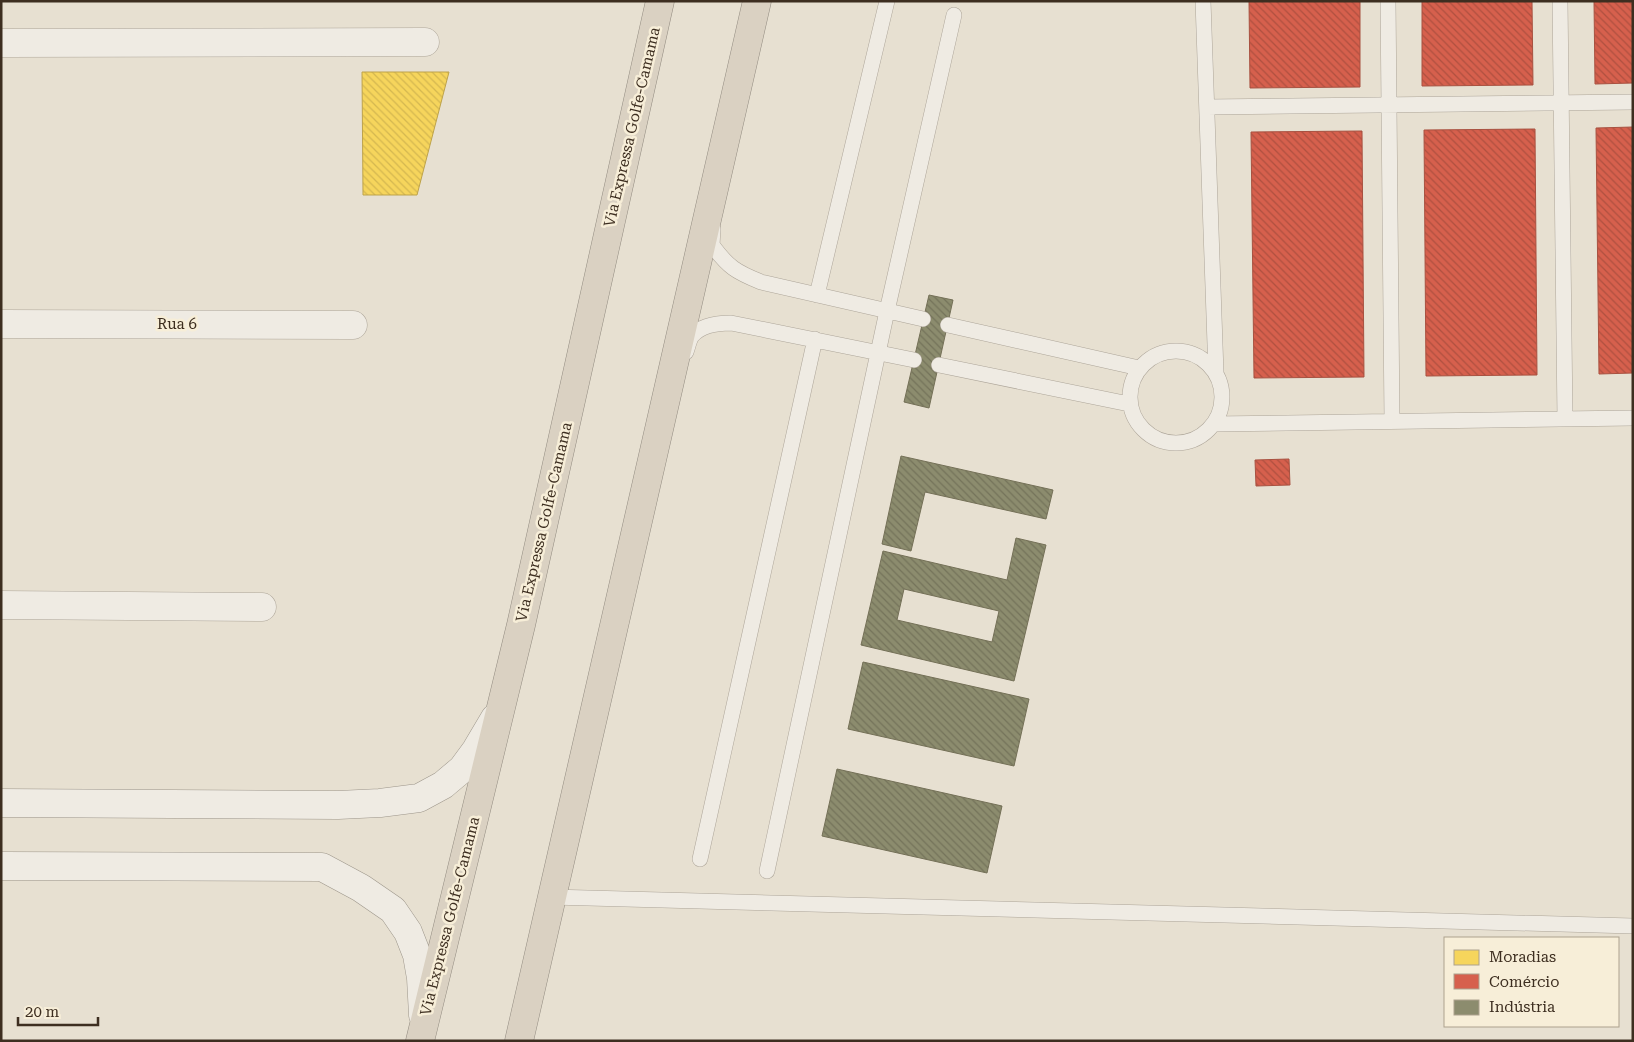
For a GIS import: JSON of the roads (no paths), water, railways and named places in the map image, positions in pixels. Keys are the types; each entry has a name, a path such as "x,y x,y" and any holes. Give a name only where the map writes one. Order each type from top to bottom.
{"highway":[{"name":"Via Expressa Golfe-Camama","path":"422,1034 521,625 660,1"},
{"path":"519,1041 550,897 757,1"}],"street":[{"path":"1,43 425,42"},
{"name":"Rua 6","path":"1,324 353,325"},
{"path":"1,605 262,607"},
{"path":"1,802 338,805 380,803 419,798 443,785 462,769 476,750 501,708"},
{"path":"1,866 322,867 361,888 393,910 408,932 418,955 421,978 422,1034"}],"lane":[{"path":"817,295 887,1"},
{"path":"1203,1 1216,373"},
{"path":"1388,1 1392,422"},
{"path":"1560,1 1565,419"},
{"path":"767,871 878,352 954,14"},
{"path":"1207,107 1633,102"},
{"path":"719,166 712,245 724,262 739,273 761,282 923,319"},
{"path":"664,409 692,336 704,328 717,324 731,323 914,360"},
{"path":"948,325 1139,368"},
{"path":"700,859 815,340"},
{"path":"1170,350 1185,351 1199,356 1216,373 1223,395 1220,410 1213,424 1202,435 1188,441 1173,443 1157,440 1144,432 1134,419 1129,404 1129,390 1134,375 1139,368 1155,354 1170,350"},
{"path":"939,365 1129,404"},
{"path":"1213,424 1633,418"},
{"path":"550,897 1633,926"}]}
